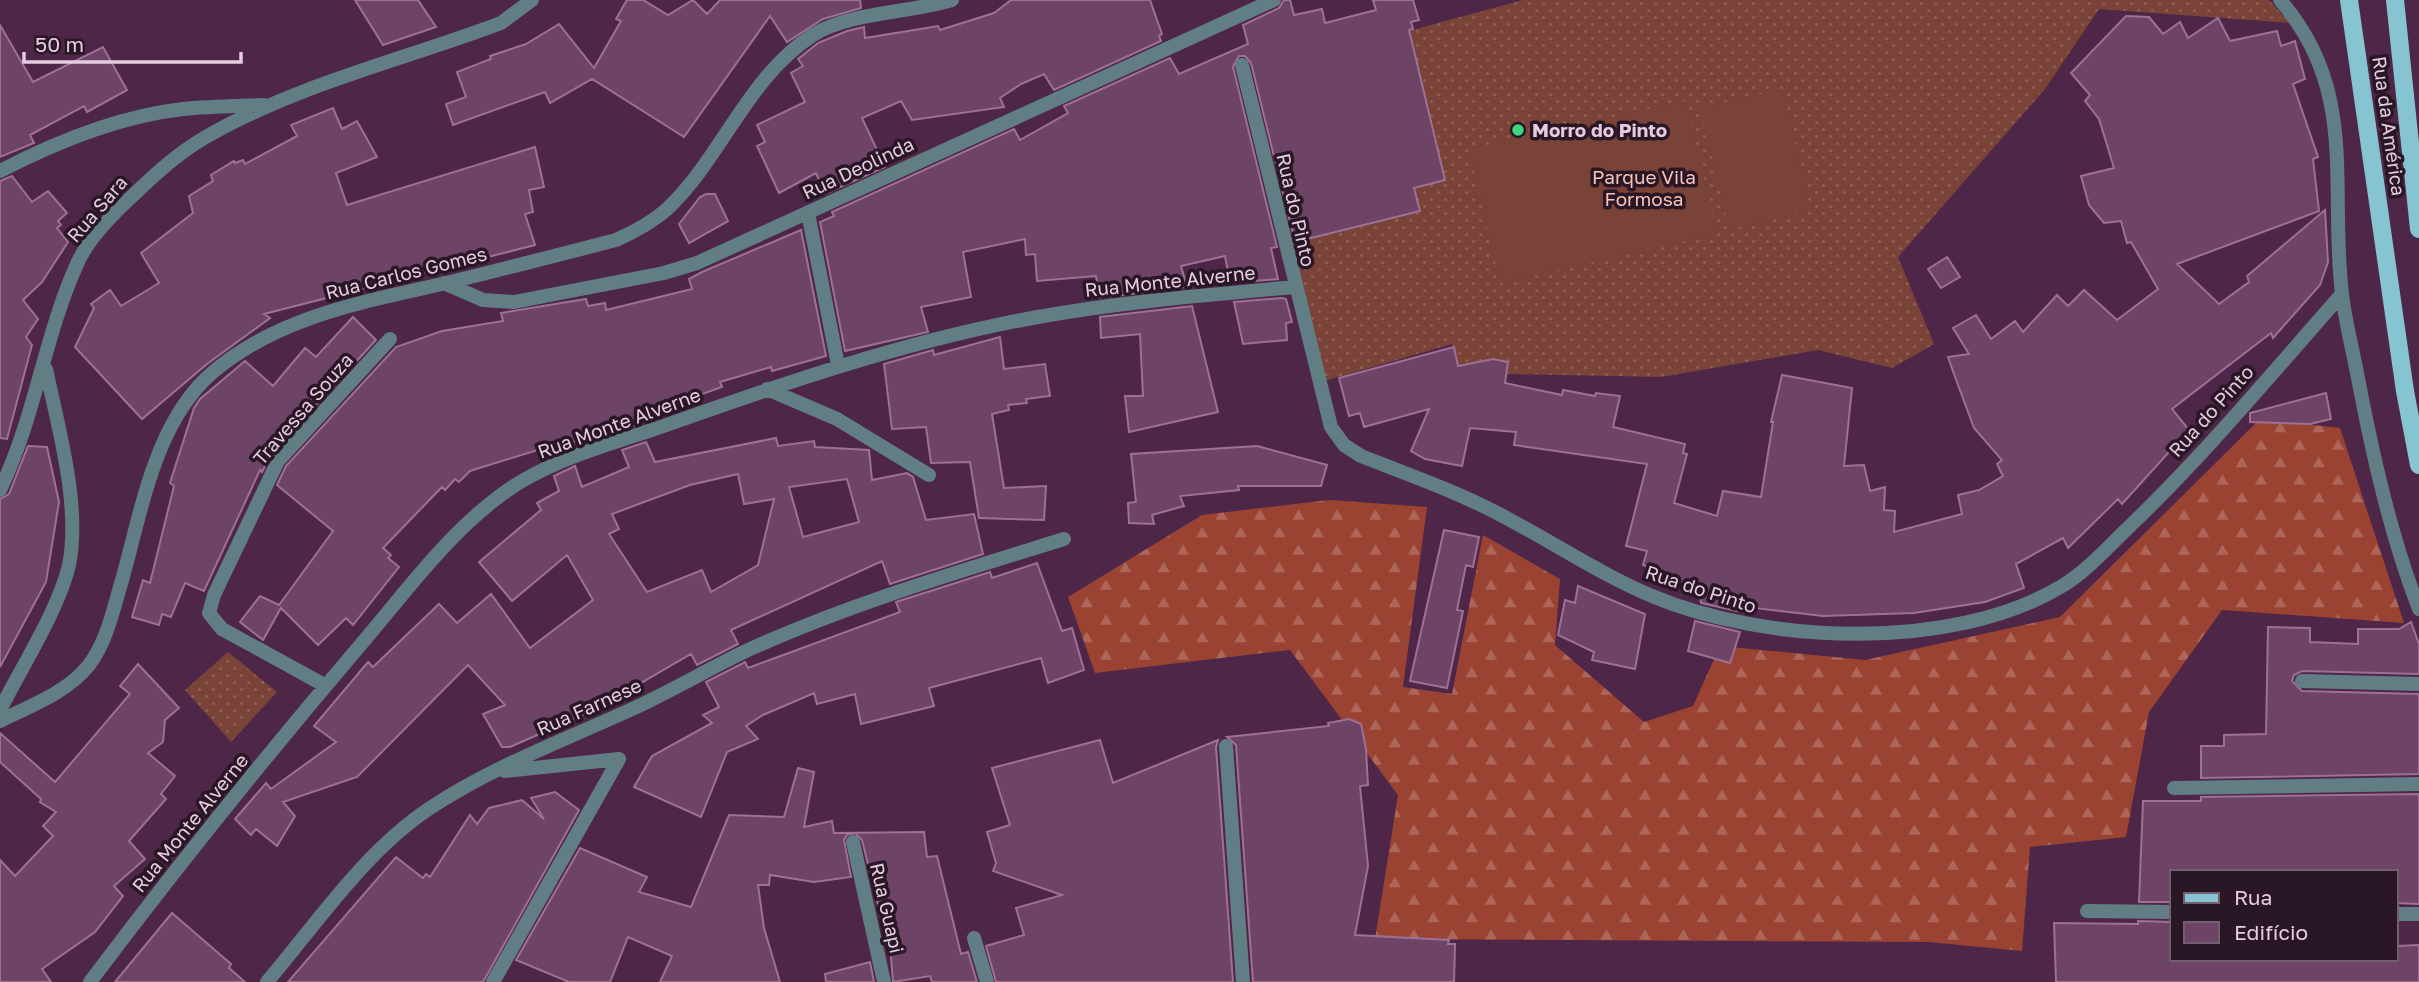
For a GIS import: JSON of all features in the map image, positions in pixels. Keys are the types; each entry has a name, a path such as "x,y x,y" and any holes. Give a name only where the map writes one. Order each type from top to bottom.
{"main road":[{"name":"Rua da América","path":"2349,0 2404,391 2419,465"},
{"path":"2395,0 2419,229"}],"street":[{"name":"Rua Sara","path":"0,710 58,594 69,564 68,480 45,364 60,304 78,260 109,219 157,172 202,138 269,105 501,23 532,0"},
{"name":"Rua Carlos Gomes","path":"0,721 58,692 88,667 106,637 160,449 185,404 211,373 247,346 273,332 342,306 616,240 644,227 666,210 690,184 769,74 792,50 816,33 859,19 951,0"},
{"name":"Rua Deolinda","path":"444,283 471,297 497,303 664,273 697,263 1274,0"},
{"path":"2280,0 2298,21 2316,51 2329,85 2335,128 2342,294 2380,477 2419,609"},
{"name":"Rua do Pinto","path":"1242,65 1331,427 1344,445 1361,456 1471,500 1601,573 1655,598 1746,625 1798,634 1867,633 1944,626 2015,608 2063,586 2164,494 2342,294"},
{"path":"0,171 103,128 142,116 184,109 269,105"},
{"path":"808,213 838,365"},
{"name":"Rua Monte Alverne","path":"90,982 326,686 466,525 499,496 535,474 583,453 838,365 1032,318 1129,303 1295,287"},
{"name":"Travessa Souza","path":"326,686 222,629 209,613 214,596 278,461 390,339"},
{"path":"0,490 28,424 45,364"},
{"path":"767,389 837,419 929,475"},
{"name":"Rua Farnese","path":"489,772 632,709 750,650 878,600 1064,539"},
{"path":"2302,681 2419,684"},
{"path":"1226,746 1243,982"},
{"name":"Rua Farnese","path":"489,772 619,759 494,982"},
{"path":"267,982 362,869 390,842 429,808 489,772"},
{"path":"2174,788 2419,784"},
{"name":"Rua Guapi","path":"853,842 884,982"},
{"path":"2087,911 2170,912"},
{"path":"2398,914 2419,914"},
{"path":"974,938 987,982"}],"green space":[{"name":"Parque Vila Formosa","path":"1523,0 2269,0 2290,23 2099,9 2045,89 1898,257 1934,344 1892,368 1818,350 1661,377 1460,373 1452,344 1324,381 1291,241 1411,204 1379,39"},
{"path":"1783,89 1811,211 1729,229 1701,108"},
{"path":"1686,101 1717,234 1500,283 1469,149"},
{"path":"2260,419 2340,428 2404,623 2222,610 2149,712 2126,837 2030,847 2022,951 1929,942 1375,939 1398,795 1290,650 1095,673 1068,597 1202,515 1329,500 1427,507 1403,687 1452,694 1483,535 1560,579 1555,645 1644,722 1693,706 1720,646 1865,660 2060,617"},
{"path":"228,652 277,692 231,742 185,690"}],"building":[{"path":"355,0 418,0 436,27 383,45"},
{"path":"627,0 643,0 668,15 693,0 707,14 720,0 860,0 861,8 823,19 787,42 770,16 684,137 592,79 550,103 545,92 453,125 446,104 466,97 457,72 491,59 490,56 526,44 559,24 594,68 621,21 616,19"},
{"path":"1011,0 1150,0 1162,34 1159,36 1161,41 1054,90 1044,74 1021,84 1000,98 1004,107 912,120 901,101 862,118 885,167 825,194 816,173 779,193 757,146 765,142 757,125 805,102 791,73 803,66 798,59 818,43 847,31 864,27 865,38 938,26 940,30 994,13"},
{"path":"1284,0 1290,0 1294,15 1322,9 1325,23 1376,10 1373,0 1413,0 1419,20 1411,22 1413,29 1409,30 1445,180 1414,188 1420,211 1295,242 1251,63 1245,56 1239,56 1233,67 1277,247 1271,248 1278,279 1230,283 1225,256 1181,266 1187,287 1100,298 1096,276 1037,281 1035,254 1026,255 1025,239 963,252 971,297 921,307 928,332 845,351 820,222 834,216 832,212 1014,129 1020,140 1068,113 1064,106 1170,58 1179,74 1248,44 1243,25 1279,8"},
{"path":"2126,16 2149,17 2163,34 2180,22 2188,38 2218,18 2230,41 2277,31 2281,46 2295,41 2305,79 2293,84 2318,157 2313,159 2319,211 2177,264 2219,304 2249,282 2247,276 2325,210 2328,262 2320,285 2273,338 2271,333 2172,409 2189,430 2122,504 2118,499 2068,548 2063,538 2016,564 2024,588 1985,602 1914,613 1823,616 1747,607 1746,613 1701,603 1699,590 1643,565 1647,551 1626,546 1647,464 1514,445 1516,432 1470,428 1462,466 1425,459 1411,451 1429,409 1364,427 1360,413 1349,416 1339,378 1454,347 1458,366 1493,359 1508,362 1505,383 1562,395 1563,390 1595,396 1596,393 1620,396 1613,427 1685,444 1683,453 1687,454 1674,503 1717,516 1723,491 1761,497 1771,422 1782,375 1852,388 1844,466 1864,465 1870,491 1885,487 1884,510 1895,511 1894,532 1962,514 1958,495 1979,490 2003,476 1997,464 2002,460 1974,428 1948,357 1969,354 1953,328 1976,315 1991,339 2015,321 2023,332 2057,295 2068,306 2084,290 2117,320 2158,289 2131,242 2127,243 2121,221 2104,223 2089,205 2081,176 2114,168 2099,119 2085,101 2090,95 2071,73"},
{"path":"0,25 33,82 103,47 127,90 87,112 84,106 30,135 34,143 0,157"},
{"path":"333,108 342,129 357,121 377,157 336,173 347,205 535,147 544,187 529,190 533,212 525,214 535,245 264,314 270,318 207,364 142,419 75,347 94,308 91,304 110,290 121,306 159,283 141,253 193,213 189,196 213,181 211,175 234,161 243,160 245,164 297,136 291,125"},
{"path":"12,176 32,202 48,191 67,213 58,221 61,225 57,228 68,242 42,282 23,300 38,319 26,337 32,345 7,439 0,438 0,181"},
{"path":"715,194 728,221 689,243 679,224 700,197"},
{"path":"801,230 826,356 772,371 771,367 720,382 722,387 637,419 639,424 616,432 612,421 568,445 569,448 547,457 544,448 470,471 459,482 455,479 445,490 442,487 383,548 391,555 388,558 399,567 353,625 346,618 318,645 281,608 263,640 240,622 260,596 279,605 333,531 277,485 286,466 396,347 442,331 503,321 501,313 586,299 588,306 605,303 606,310 692,289 689,279"},
{"path":"1947,257 1960,277 1941,288 1928,269"},
{"path":"1286,299 1292,322 1286,323 1287,340 1243,344 1234,302"},
{"path":"1192,306 1218,412 1129,432 1125,396 1143,396 1140,334 1101,338 1100,317"},
{"path":"353,317 376,340 271,454 262,472 260,470 204,591 185,583 171,617 162,614 159,625 132,617 143,580 150,583 174,486 170,483 194,408 200,399 245,361 273,386 305,348 316,357"},
{"path":"1000,337 1004,369 1045,364 1050,396 1026,399 1027,403 1008,405 1009,410 992,414 1004,488 1046,486 1044,520 979,518 970,462 931,463 926,427 892,429 884,364 933,350 934,355"},
{"path":"2326,393 2331,419 2310,424 2250,422 2250,413"},
{"path":"776,438 778,446 814,441 815,447 869,450 872,480 907,473 913,477 926,520 974,514 983,554 890,584 882,561 731,630 738,644 697,665 691,654 596,709 510,747 502,747 483,714 505,705 468,665 357,777 283,802 295,816 277,846 256,829 251,835 235,819 266,783 271,789 336,742 314,726 368,662 373,667 439,604 457,623 491,594 530,648 593,600 567,555 512,601 479,562 541,510 537,503 559,491 554,476 575,466 582,487 629,467 622,450 646,442 655,462","holes":["738,474 744,504 774,499 758,565 711,592 702,570 647,592 609,534 619,529 612,514 690,485","847,479 859,522 803,537 789,487"]},
{"path":"28,446 47,447 59,502 46,582 0,667 0,499 9,494"},
{"path":"1257,446 1327,465 1321,486 1238,486 1239,490 1180,496 1184,506 1152,515 1154,524 1129,523 1128,503 1136,502 1131,454"},
{"path":"1444,530 1479,537 1473,567 1466,565 1457,610 1463,611 1447,688 1410,681"},
{"path":"1037,563 1062,631 1072,628 1084,670 1048,683 1041,658 929,688 934,706 861,724 855,694 817,704 814,693 763,715 746,726 758,739 727,752 701,817 634,787 652,756 712,723 703,715 719,707 706,682 745,662 748,668 900,612 896,602 990,572 992,578"},
{"path":"1578,586 1645,614 1635,669 1592,660 1594,652 1558,635 1565,600 1575,603"},
{"path":"1695,621 1740,632 1730,663 1688,651"},
{"path":"2411,622 2419,644 2419,674 2302,671 2294,675 2292,681 2302,691 2419,694 2419,774 2201,778 2201,746 2224,746 2224,735 2266,734 2268,627 2310,628 2310,642 2358,644 2358,629 2399,629"},
{"path":"138,664 179,708 165,720 163,742 148,753 175,776 161,794 166,799 129,841 145,859 114,886 123,896 95,932 42,969 51,982 0,982 0,860 15,876 53,836 43,826 56,812 40,802 41,799 0,762 0,733 55,782 130,694 120,686"},
{"path":"1349,719 1361,724 1366,749 1368,785 1360,786 1368,866 1355,935 1449,940 1448,944 1455,944 1454,982 1253,982 1236,745 1227,737 1329,726 1328,723"},
{"path":"1100,740 1113,783 1218,740 1216,747 1233,982 996,982 986,946 1024,935 1016,908 1062,895 993,871 996,863 987,832 1010,825 992,768"},
{"path":"798,768 814,772 804,827 832,821 834,833 924,832 927,857 937,856 961,954 968,952 977,982 932,982 930,976 893,982 891,957 862,840 855,833 847,835 844,840 851,877 814,882 770,875 769,885 758,885 764,928 780,982 660,982 672,956 628,937 610,982 569,982 516,960 580,848 647,877 639,892 691,907 729,815 784,817"},
{"path":"555,792 579,810 483,982 288,982 396,857 423,878 426,874 430,877 470,815 477,824 489,808 522,800 544,819 531,798"},
{"path":"2419,794 2419,904 2398,903 2398,870 2170,870 2170,902 2139,902 2143,801 2201,801 2201,797"},
{"path":"172,913 231,964 229,968 245,982 115,982"},
{"path":"2138,921 2170,922 2170,961 2398,961 2398,946 2419,945 2419,982 2056,982 2054,923 2138,924"},
{"path":"870,962 874,982 826,982 825,974"}],"place":[{"name":"Morro do Pinto","path":"1518,130"}]}
